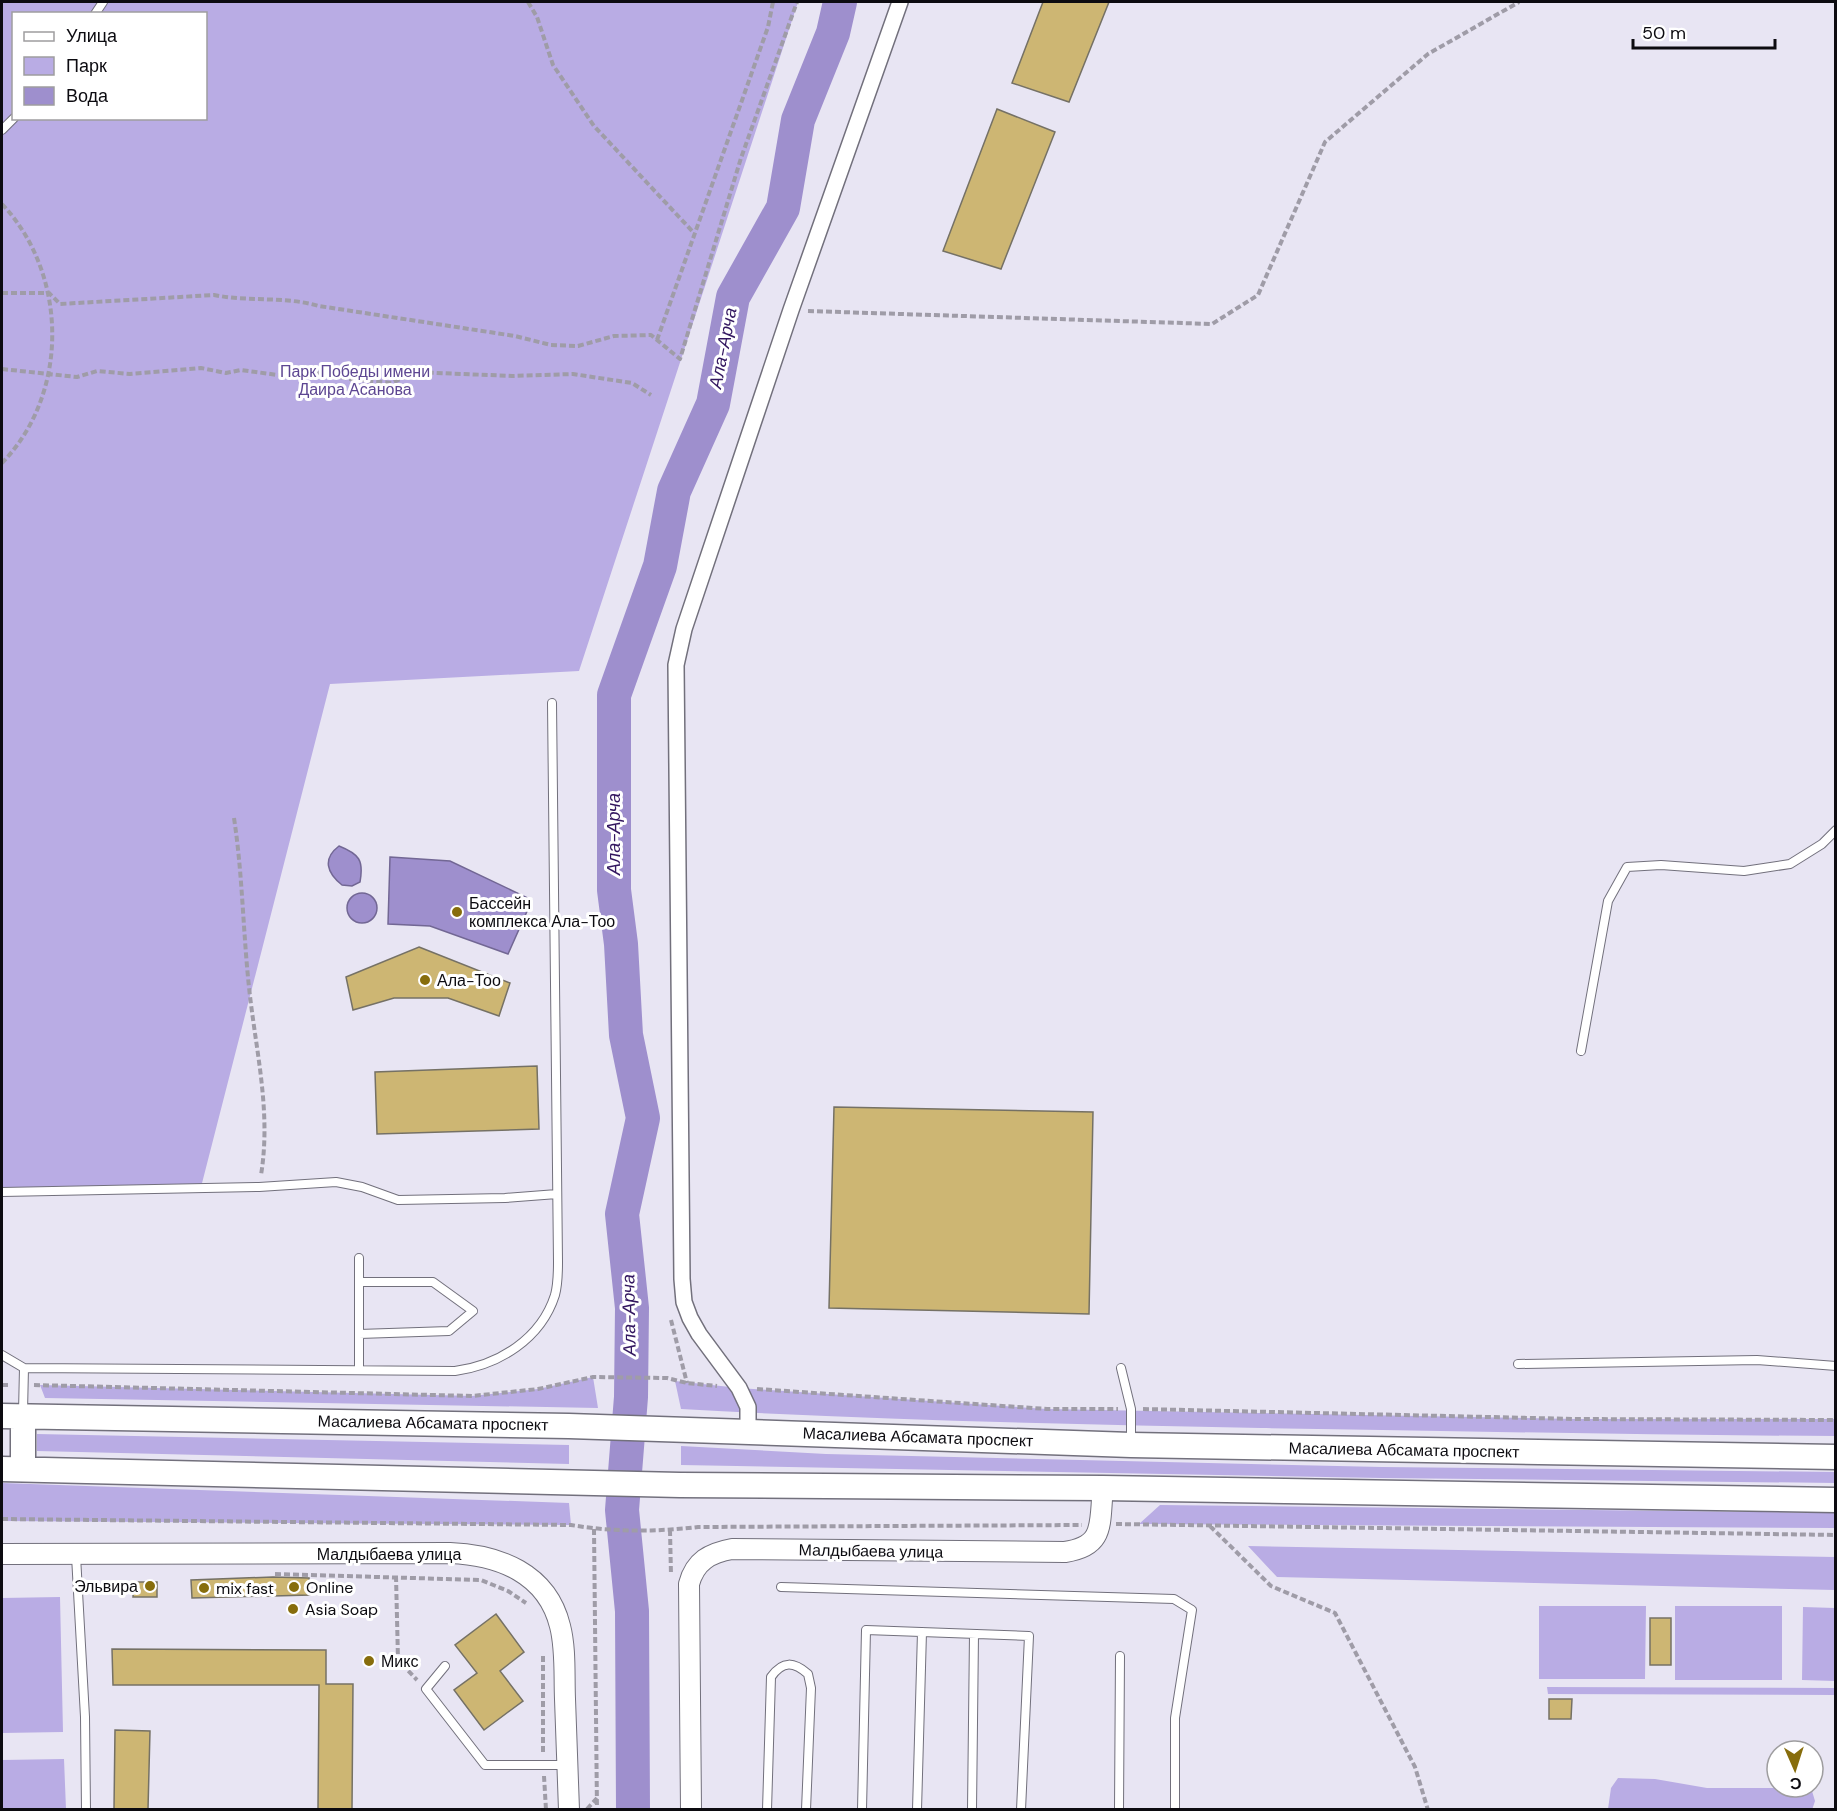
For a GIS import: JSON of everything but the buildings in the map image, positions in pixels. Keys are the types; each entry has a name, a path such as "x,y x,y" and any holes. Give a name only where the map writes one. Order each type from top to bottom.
{"main road":[{"name":"Масалиева Абсамата проспект","path":"12,1416 569,1426 1131,1445 1836,1457"},
{"path":"12,1416 12,1469 681,1485 1103,1488 1836,1500"}],"street":[{"path":"748,1431 748,1407 739,1388 690,1318 684,1302 676,665 684,629 791,310 900,2"},
{"name":"Малдыбаева улица","path":"692,1809 689,1584 692,1572 708,1556 732,1549 1065,1552 1079,1550 1096,1538 1103,1488"},
{"name":"Малдыбаева улица","path":"2,1554 76,1556 450,1553 472,1554 502,1561 514,1567 538,1586 555,1611 563,1646 569,1809"}],"lane":[{"path":"2,1355 24,1368 455,1371 472,1369 500,1358 525,1342 547,1313 555,1292 558,1262 552,703"},
{"path":"1581,1051 1608,901 1627,867 1661,865 1744,871 1790,864 1822,844 1836,830"},
{"path":"2,1192 259,1187 336,1182 363,1187 398,1200 505,1198 557,1194"},
{"path":"359,1258 359,1370"},
{"path":"359,1282 433,1282 473,1311 449,1331 359,1334"},
{"path":"1518,1364 1757,1360 1836,1366"},
{"path":"12,1416 24,1385 24,1368"},
{"path":"1121,1368 1131,1409 1131,1445"},
{"path":"76,1556 85,1717 86,1809"},
{"path":"782,1587 1174,1599 1192,1610 1175,1718 1175,1809"},
{"path":"862,1809 866,1630 1029,1636 1021,1809"},
{"path":"917,1809 922,1632"},
{"path":"972,1809 974,1634"},
{"path":"1119,1809 1120,1656"},
{"path":"767,1809 771,1677 777,1668 788,1664 799,1667 808,1674 810,1688 806,1809"},
{"path":"445,1666 426,1689 485,1765 567,1765"}],"path":[{"path":"528,2 537,17 553,65 594,126 694,233"},
{"path":"657,340 768,27 773,2"},
{"path":"2,293 49,293 60,304 214,295 239,299 306,302 330,308 515,336 551,345 578,346 614,336 651,335 680,359 741,158 797,2"},
{"path":"791,310 1212,324 1258,296 1325,142 1428,54 1519,2"},
{"path":"2,204 34,250 49,293 53,319 53,346 49,372 40,402 27,429 2,462"},
{"path":"2,369 49,372 76,377 98,371 130,374 201,368 226,373 241,370 285,376 320,373 350,379 392,383 415,372 512,376 573,374 633,383 651,395"},
{"path":"234,818 241,860 250,996 265,1115 266,1146 259,1187"},
{"path":"671,1309 671,1321 687,1383"},
{"path":"24,1385 472,1396 538,1389 593,1377 667,1378 687,1383 739,1388 1047,1409 1575,1419 1836,1420"},
{"path":"2,1519 571,1525 594,1529 670,1530 698,1527 1098,1524 1836,1535"},
{"path":"1210,1526 1271,1586 1335,1613 1415,1767 1428,1809"},
{"path":"594,1529 597,1809"},
{"path":"670,1530 671,1548"},
{"path":"271,1574 481,1580 508,1591 527,1604"},
{"path":"396,1576 398,1660 426,1689"},
{"path":"543,1652 543,1765 546,1809"},
{"path":"586,1809 597,1798"}],"green space":[{"name":"Парк Победы имени Даира Асанова","path":"2,2 798,2 579,671 330,684 200,1191 2,1188"},
{"path":"593,1377 598,1408 45,1398 40,1385 472,1396 538,1389"},
{"path":"675,1381 739,1388 1047,1409 1575,1419 1835,1419 1836,1436 1189,1426 753,1413 681,1409"},
{"path":"37,1434 569,1445 569,1464 37,1451"},
{"path":"681,1446 826,1454 1382,1467 1835,1472 1836,1483 1382,1478 681,1465"},
{"path":"2,1483 569,1503 571,1525 2,1521"},
{"path":"1160,1505 1835,1513 1836,1528 1139,1524"},
{"path":"1248,1546 1835,1557 1835,1590 1277,1577"},
{"path":"60,1597 63,1732 2,1733 2,1598"},
{"path":"1539,1606 1646,1606 1645,1679 1539,1679"},
{"path":"1675,1606 1782,1606 1782,1680 1675,1680"},
{"path":"1803,1607 1835,1608 1835,1681 1802,1680"},
{"path":"1547,1687 1835,1688 1836,1695 1548,1694"},
{"path":"64,1759 66,1809 2,1809 2,1760"},
{"path":"1618,1778 1655,1779 1707,1788 1765,1788 1765,1799 1814,1799 1815,1801 1812,1810 1608,1809 1611,1788"}],"water":[{"path":"339,846 355,855 360,863 360,882 352,886 342,885 333,876 328,866 330,856"},
{"name":"Бассейн комплекса Ала-Тоо","path":"390,857 450,861 532,900 508,954 430,926 388,924"},
{"path":"362,893 372,898 377,908 372,918 362,923 352,918 347,908 352,898"}],"waterway":[{"name":"Ала-Арча","path":"633,1810 632,1611 622,1510 631,1397 632,1308 622,1214 643,1118 626,1035 621,944 614,890 614,695 660,566 674,491 713,404 733,297 783,208 798,120 833,33 840,2"}],"place":[{"name":"Бассейн комплекса Ала-Тоо","path":"457,912"},
{"name":"Ала-Тоо","path":"425,980"},
{"name":"Эльвира","path":"150,1586"},
{"name":"Online","path":"294,1587"},
{"name":"mix fast","path":"204,1588"},
{"name":"Asia Soap","path":"293,1609"},
{"name":"Микс","path":"369,1661"}]}
